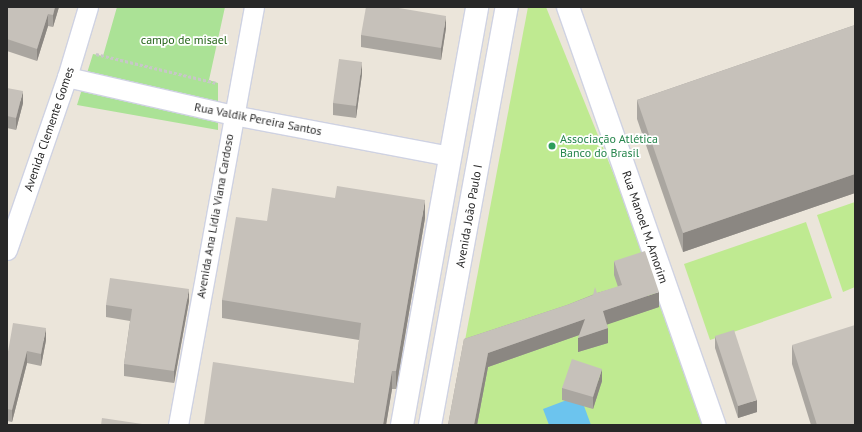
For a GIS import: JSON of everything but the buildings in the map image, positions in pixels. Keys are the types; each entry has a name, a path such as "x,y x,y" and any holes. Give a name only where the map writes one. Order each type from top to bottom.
{"main road":[{"path":"402,425 476,7"},
{"name":"Avenida João Paulo I","path":"430,425 507,7"},
{"name":"Rua Manoel M. Amorim","path":"568,7 714,425"}],"street":[{"name":"Avenida Clemente Gomes","path":"7,250 67,77 88,7"},
{"name":"Avenida Ana Lídia Viana Cardoso","path":"178,425 254,7"},
{"name":"Rua Valdik Pereira Santos","path":"67,77 234,115 450,156"}],"path":[{"path":"93,54 218,83 220,75"}],"green space":[{"name":"campo de misael","path":"117,7 225,7 209,80 218,83 218,130 77,105 93,54 103,56"},
{"name":"Associação Atlética Banco do Brasil","path":"528,7 546,7 659,286 708,425 449,425"},
{"path":"855,202 855,287 843,292 817,215"},
{"path":"806,222 832,298 710,340 684,264"}],"water":[{"path":"580,395 591,425 549,425 543,409"}],"place":[{"name":"Associação Atlética Banco do Brasil","path":"552,146"}]}
